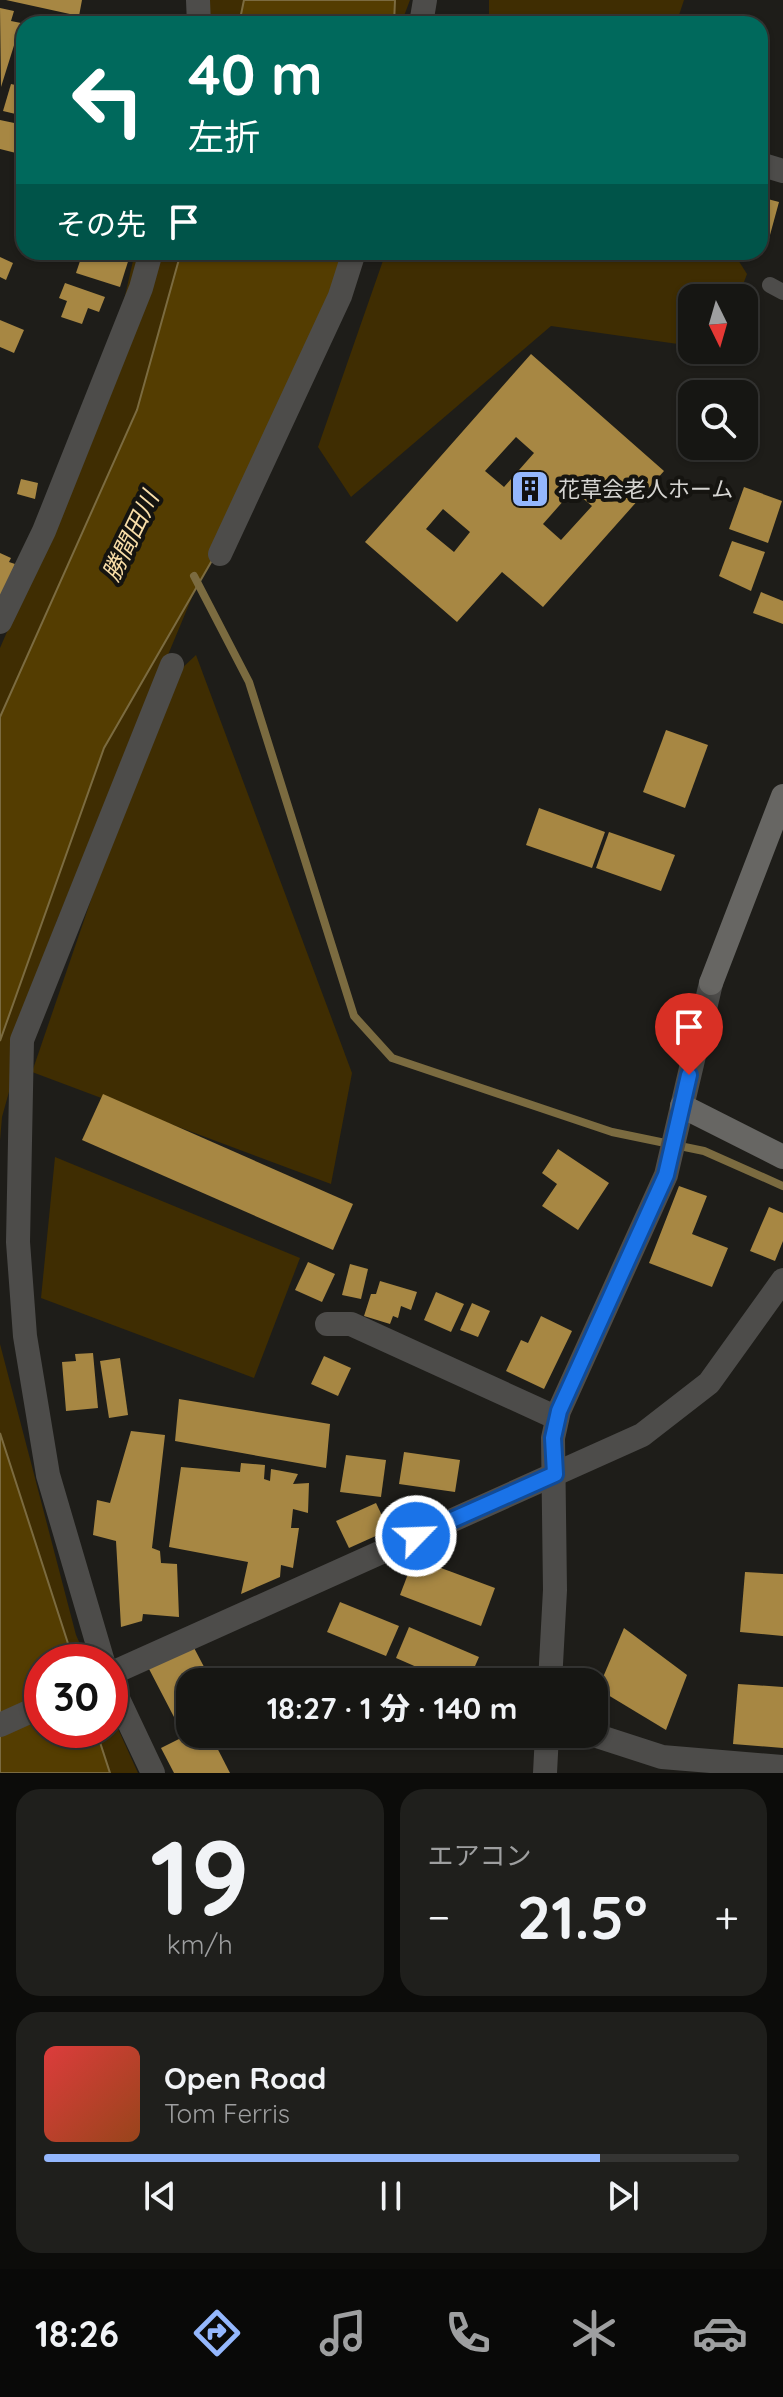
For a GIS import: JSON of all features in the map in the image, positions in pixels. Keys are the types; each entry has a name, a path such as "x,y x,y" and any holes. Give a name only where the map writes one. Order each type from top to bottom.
{"street":[{"path":"0,622 44,531 141,288 149,260"},
{"path":"220,554 340,296 351,260"},
{"path":"98,1644 48,1475 25,1336 18,1242 22,1040 172,665"},
{"path":"550,1668 555,1474 553,1438 557,1418 668,1163 711,983 783,796"},
{"path":"679,1117 783,1157"},
{"path":"128,1666 642,1435 709,1383 783,1280"},
{"path":"327,1324 351,1324 557,1418"},
{"path":"0,1725 24,1714"},
{"path":"128,1720 153,1773"},
{"path":"608,1740 662,1757 783,1767"},
{"path":"545,1773 546,1748"}],"shaded area":[{"path":"193,0 410,0 404,16 189,16"},
{"path":"489,0 684,0 679,16 489,16"},
{"path":"133,260 318,260 236,492 56,923 2,1117 0,1141 0,648 94,431"},
{"path":"383,260 738,260 747,274 743,284 678,284 678,344 551,326 351,497 318,447"},
{"path":"196,655 352,1073 331,1184 32,1072 165,684"},
{"path":"55,1157 300,1258 254,1378 41,1298"},
{"path":"0,1344 80,1644 24,1644 24,1748 127,1748 138,1773 0,1773"}],"water":[{"path":"244,0 395,0 394,16 241,16"},
{"name":"勝間田川","path":"179,260 349,260 237,517 104,748 0,1041 0,717 137,410"},
{"path":"0,1433 68,1644 24,1644 24,1748 102,1748 110,1773 0,1773"}],"building":[{"path":"6,0 82,0 79,16"},
{"path":"0,8 14,11 11,21 16,22 16,39 1,87"},
{"path":"11,84 16,85 16,114 3,111"},
{"path":"0,120 16,123 16,153 0,149"},
{"path":"768,199 779,202 768,242"},
{"path":"0,257 13,263 6,280 0,277"},
{"path":"80,260 128,260 120,287 76,273"},
{"path":"65,283 105,297 99,312 88,308 82,324 61,317 67,301 59,298"},
{"path":"0,320 24,330 14,353 0,347"},
{"name":"花草会老人ホーム","path":"531,354 664,471 543,607 502,572 457,622 365,542","holes":["516,437 534,453 504,487 485,471","573,490 592,506 561,540 543,524","443,509 470,532 454,552 426,529"]},
{"path":"21,479 38,483 35,499 17,494"},
{"path":"744,487 782,501 768,543 729,529"},
{"path":"732,541 765,552 751,591 719,576"},
{"path":"0,553 11,558 9,562 15,564 0,602"},
{"path":"761,592 783,601 783,624 753,613"},
{"path":"666,730 708,745 685,808 643,792"},
{"path":"539,808 605,832 592,868 526,845"},
{"path":"609,832 675,855 661,891 596,868"},
{"path":"103,1094 353,1204 333,1250 82,1140"},
{"path":"558,1149 609,1183 578,1230 542,1206 557,1184 542,1173"},
{"path":"679,1186 707,1196 692,1234 728,1248 712,1287 649,1263"},
{"path":"769,1207 783,1213 783,1241 775,1261 750,1251"},
{"path":"308,1262 335,1274 322,1302 295,1290"},
{"path":"350,1264 368,1269 361,1299 342,1295"},
{"path":"380,1281 417,1292 411,1310 401,1306 398,1318 393,1316 390,1324 364,1316 371,1294 376,1294"},
{"path":"436,1292 464,1304 451,1332 424,1320"},
{"path":"472,1303 490,1311 478,1337 460,1330"},
{"path":"541,1316 572,1331 544,1389 506,1371 521,1340 528,1343"},
{"path":"93,1353 98,1408 66,1411 62,1362 76,1361 75,1354"},
{"path":"324,1356 351,1368 338,1396 311,1384"},
{"path":"120,1358 128,1415 109,1418 100,1361"},
{"path":"179,1399 330,1424 326,1468 175,1441"},
{"path":"131,1431 165,1435 152,1548 160,1551 161,1563 177,1564 179,1617 143,1614 142,1621 121,1627 116,1541 93,1535 97,1500 110,1503"},
{"path":"404,1452 460,1460 455,1492 399,1484"},
{"path":"346,1455 386,1460 381,1497 340,1492"},
{"path":"241,1463 265,1465 264,1479 270,1481 271,1469 298,1474 293,1484 309,1483 308,1513 293,1509 291,1528 299,1528 293,1568 281,1565 280,1577 241,1594 248,1562 169,1547 181,1467 240,1472"},
{"path":"376,1503 389,1530 349,1548 336,1521"},
{"path":"414,1558 495,1588 481,1626 400,1595"},
{"path":"745,1572 783,1574 783,1636 740,1632"},
{"path":"340,1602 399,1626 386,1656 327,1632"},
{"path":"409,1627 479,1657 474,1668 419,1668 396,1658"},
{"path":"624,1628 687,1675 666,1730 608,1695 607,1668"},
{"path":"192,1644 205,1668 176,1668 174,1717 148,1667"},
{"path":"738,1684 783,1687 783,1748 733,1744"},
{"path":"176,1740 176,1748 217,1748 230,1773 174,1773 161,1748"}],"waterway":[{"path":"194,576 249,682 354,1016 392,1058 612,1132 704,1151 783,1186"}],"place":[{"name":"花草会老人ホーム","path":"530,489"}],"route":[{"path":"416,1536 555,1474 553,1438 559,1411 666,1175 689,1075"}]}
